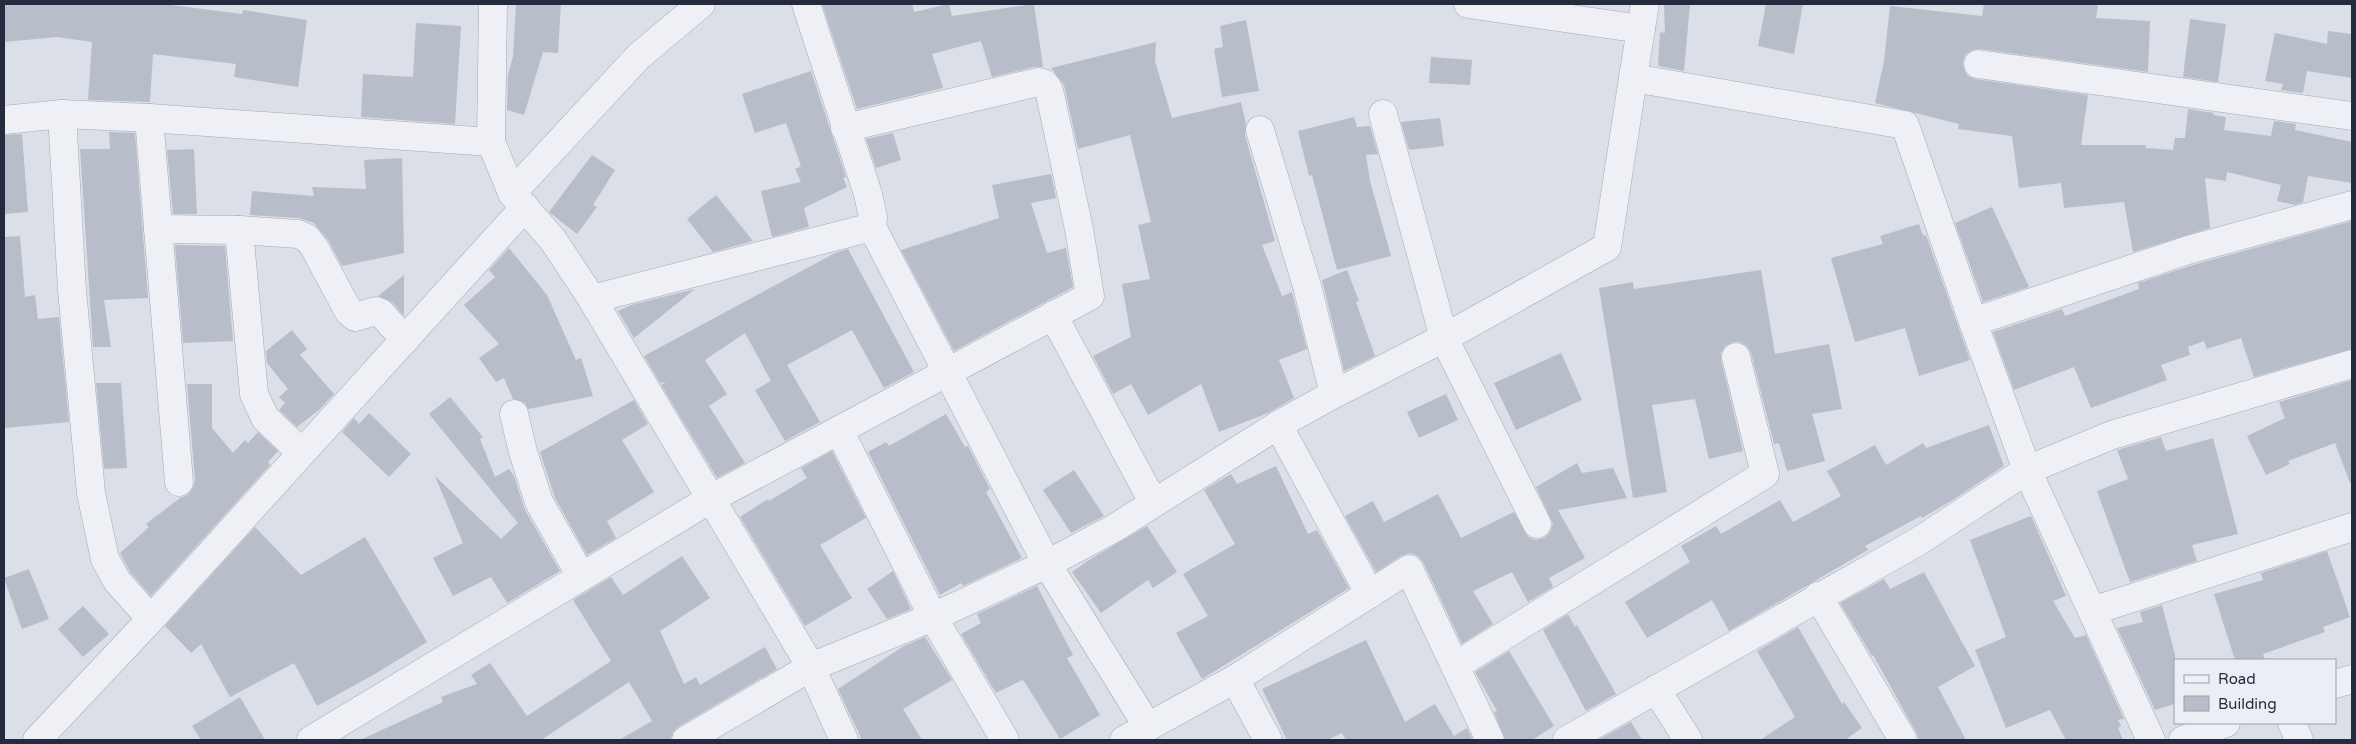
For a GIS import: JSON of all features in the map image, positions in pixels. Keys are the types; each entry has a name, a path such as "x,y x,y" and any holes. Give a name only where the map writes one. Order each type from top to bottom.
{"street":[{"path":"493,4 491,142 519,200 553,240 592,299 712,498 810,667 844,740"},
{"path":"37,740 151,619 301,452 405,340 639,56 701,4"},
{"path":"806,4 868,194 873,217 872,227 1048,564 1148,727"},
{"path":"686,740 810,667 933,617 1048,564 1113,529 1153,502 1278,425 1444,338 1607,248 1643,16 1468,4"},
{"path":"1978,64 2352,116"},
{"path":"1633,78 1905,125 1973,322 2027,470 2151,740"},
{"path":"311,740 712,498 1090,296 1079,229 1047,86 1038,82 845,128"},
{"path":"4,120 62,114 149,118 491,142"},
{"path":"62,114 72,290 91,493 105,559 117,581 151,619"},
{"path":"1383,114 1444,338 1537,524"},
{"path":"149,118 179,482"},
{"path":"1260,130 1306,286 1334,394"},
{"path":"1973,322 2188,250 2352,204"},
{"path":"592,299 872,227"},
{"path":"158,229 239,230 298,234 307,238 349,312 354,317 376,311 405,340"},
{"path":"239,230 254,394 265,418 301,452"},
{"path":"1053,315 1153,502"},
{"path":"1455,666 1765,474 1736,357"},
{"path":"1567,740 1818,596 1919,541 2027,470 2112,435 2352,364"},
{"path":"514,414 523,452 539,502 581,576"},
{"path":"1278,425 1370,594"},
{"path":"838,430 933,617 1005,740"},
{"path":"2092,611 2352,527"},
{"path":"1124,740 1235,679 1409,570 1490,740"},
{"path":"1818,596 1903,740"},
{"path":"1235,679 1268,740"},
{"path":"2336,684 2352,679"},
{"path":"1656,689 1688,740"},
{"path":"2183,740 2223,724"},
{"path":"2292,724 2298,740"}],"building":[{"path":"4,4 163,4 242,14 243,10 307,20 298,87 234,77 236,64 153,54 150,102 88,100 92,42 57,37 4,42"},
{"path":"516,4 561,4 558,53 543,52 524,115 507,110 508,75 513,56"},
{"path":"822,4 912,4 914,12 949,4 952,16 1034,4 1043,67 1034,67 992,77 981,41 932,54 943,88 857,109"},
{"path":"1664,4 1690,4 1684,71 1658,66 1660,32 1665,33"},
{"path":"1766,4 1803,4 1794,54 1758,46"},
{"path":"1984,4 2098,4 2096,18 2150,21 2148,72 1980,49 1972,50 1965,55 1963,62 1964,70 1968,76 1975,79 2088,95 2081,145 2146,145 2146,148 2173,150 2175,138 2185,138 2188,109 2226,117 2224,130 2271,136 2274,121 2296,124 2295,130 2352,142 2352,183 2308,176 2303,202 2295,205 2277,201 2281,185 2227,172 2226,181 2205,178 2210,228 2133,252 2124,202 2064,208 2061,183 2019,188 2012,136 1958,129 1959,124 1875,103 1884,61 1890,6 1982,16"},
{"path":"2190,19 2226,24 2218,82 2183,77"},
{"path":"1246,20 1259,91 1222,97 1214,49 1223,47 1220,26"},
{"path":"416,23 461,26 455,124 361,117 363,74 413,77"},
{"path":"2328,31 2352,34 2352,78 2307,71 2303,93 2281,90 2283,84 2265,81 2275,33 2327,44"},
{"path":"1156,42 1155,61 1172,118 1241,102 1246,124 1245,135 1275,241 1262,245 1282,296 1292,292 1307,349 1279,360 1294,398 1268,413 1219,432 1201,384 1148,415 1131,384 1113,394 1093,356 1131,337 1122,284 1150,279 1138,225 1151,222 1130,135 1078,149 1064,85 1051,68"},
{"path":"1431,57 1472,60 1470,85 1429,83"},
{"path":"811,71 846,177 843,178 847,187 804,208 809,227 772,237 761,191 801,182 795,169 801,166 786,123 755,133 742,94"},
{"path":"1354,117 1357,127 1370,126 1378,154 1366,155 1370,181 1391,256 1337,270 1312,175 1309,176 1298,131"},
{"path":"1440,118 1444,146 1409,150 1401,122"},
{"path":"109,132 135,133 148,298 104,300 111,347 93,347 80,149 110,149"},
{"path":"893,133 901,160 876,168 866,139"},
{"path":"22,134 28,212 4,214 4,135"},
{"path":"194,149 197,214 173,214 167,150"},
{"path":"592,155 615,170 593,205 597,207 577,234 549,212"},
{"path":"402,158 404,253 342,266 328,240 314,223 299,218 250,215 252,191 314,196 312,187 366,189 364,160"},
{"path":"1051,174 1056,198 1031,203 1047,253 1066,248 1073,287 954,351 901,250 999,218 992,185"},
{"path":"716,195 753,241 713,252 687,219"},
{"path":"1992,207 2029,287 1983,302 1955,223"},
{"path":"2352,221 2352,349 2254,377 2241,338 2207,349 2204,341 2188,347 2190,355 2161,365 2167,380 2091,408 2074,367 2014,390 1993,332 2062,309 2065,316 2139,289 2138,283 2193,265"},
{"path":"1919,224 1923,236 1926,235 1970,360 1919,376 1905,328 1855,342 1831,258 1883,244 1880,236"},
{"path":"20,236 25,297 35,295 38,319 59,317 69,422 4,428 4,237"},
{"path":"175,245 225,246 233,341 183,343"},
{"path":"509,248 547,295 576,360 581,358 593,396 528,409 525,403 513,399 504,378 496,382 479,358 499,344 464,305 495,277 489,270"},
{"path":"848,249 914,372 884,388 852,330 787,365 820,422 785,441 755,390 771,381 745,333 705,360 727,394 709,406 745,463 717,478 661,385 666,382 660,383 644,356 835,253"},
{"path":"1347,270 1359,301 1356,302 1375,356 1344,371 1322,280"},
{"path":"1761,270 1775,354 1829,344 1842,409 1812,414 1825,461 1787,471 1779,443 1774,444 1751,353 1747,346 1740,342 1733,342 1725,346 1721,353 1721,360 1743,451 1709,459 1695,399 1652,405 1667,492 1633,498 1599,288 1633,282 1634,289"},
{"path":"404,275 404,316 392,302 378,296"},
{"path":"695,289 634,338 618,311 631,305"},
{"path":"292,330 307,349 300,355 334,394 319,410 297,427 279,410 285,403 279,397 288,389 267,363 266,351"},
{"path":"1561,353 1582,400 1516,430 1494,383"},
{"path":"2352,380 2352,482 2350,483 2335,443 2288,461 2290,464 2266,475 2247,436 2285,418 2279,402"},
{"path":"96,383 121,383 127,468 104,469"},
{"path":"187,384 212,384 212,428 233,453 245,440 248,443 258,432 278,451 268,462 270,465 151,596 130,572 120,553 149,527 146,524 180,498 188,495 193,488 195,481"},
{"path":"1446,394 1458,420 1419,438 1407,412"},
{"path":"450,397 483,437 480,439 495,477 509,469 514,476 525,510 560,571 507,603 491,577 453,596 433,558 463,543 435,476 501,539 518,523 429,414"},
{"path":"634,400 648,424 622,440 654,492 607,521 616,538 587,555 555,498 540,452"},
{"path":"369,413 411,454 389,477 342,432 354,418 359,424"},
{"path":"946,414 965,447 968,446 990,489 986,492 1022,558 963,586 961,583 940,595 868,452 886,442 889,446"},
{"path":"1989,425 2004,466 1922,518 1921,516 1865,546 1868,550 1729,631 1712,600 1647,638 1625,602 1690,562 1681,546 1716,526 1721,534 1780,500 1793,522 1841,496 1827,471 1875,445 1886,465 1923,443 1926,448"},
{"path":"2161,437 2166,451 2213,438 2238,534 2192,545 2197,561 2130,582 2097,491 2128,479 2117,450"},
{"path":"832,451 866,518 820,545 852,598 805,626 740,517 807,478 801,468"},
{"path":"1577,463 1582,473 1613,468 1627,498 1558,510 1585,558 1549,578 1553,587 1528,602 1512,572 1473,591 1493,624 1462,644 1423,562 1418,556 1410,553 1401,556 1376,572 1345,516 1373,501 1384,522 1438,494 1461,538 1514,512 1528,537 1536,540 1544,538 1550,532 1553,524 1536,487"},
{"path":"1276,466 1308,534 1317,530 1349,588 1202,679 1176,633 1208,616 1183,574 1235,544 1204,490 1231,474 1237,484"},
{"path":"1074,470 1104,516 1071,533 1043,490"},
{"path":"2031,516 2066,596 2053,601 2075,638 2086,635 2124,719 2118,720 2121,726 2118,728 2123,740 2066,740 2050,710 2006,728 1975,650 2006,637 1970,540"},
{"path":"1147,526 1177,572 1153,588 1148,580 1101,613 1072,572"},
{"path":"255,527 301,575 365,537 427,642 375,674 317,706 294,663 230,697 201,644 191,653 165,626"},
{"path":"2327,551 2350,617 2323,627 2325,632 2263,654 2265,659 2235,659 2214,594 2263,580 2261,573"},
{"path":"682,556 710,598 660,631 684,684 696,677 700,685 765,647 777,669 678,727 673,732 670,740 619,740 652,721 629,682 541,740 360,740 443,702 441,697 477,684 471,675 490,663 527,716 611,661 573,600 611,577 623,595"},
{"path":"29,569 49,619 22,629 4,578"},
{"path":"893,571 911,609 887,619 867,589"},
{"path":"1924,572 1975,666 1938,687 1966,740 1919,740 1873,655 1840,603 1884,579 1890,589"},
{"path":"1037,586 1073,655 1067,658 1100,715 1060,739 1024,681 1022,680 996,693 961,634 981,623 977,614"},
{"path":"2162,605 2175,655 2174,704 2155,710 2117,628 2143,622 2140,612"},
{"path":"83,606 109,634 83,657 58,629"},
{"path":"1568,614 1575,627 1577,625 1616,694 1586,711 1543,630"},
{"path":"1798,627 1842,704 1844,702 1862,728 1845,740 1760,740 1795,717 1757,651"},
{"path":"925,637 952,680 903,709 922,740 862,740 838,689 904,646"},
{"path":"1366,640 1405,722 1435,704 1454,736 1467,728 1473,740 1346,740 1342,733 1327,740 1287,740 1262,689"},
{"path":"1509,651 1554,726 1532,740 1505,740 1494,712 1497,711 1475,672"},
{"path":"240,697 265,740 201,740 192,726"},
{"path":"1631,722 1642,740 1598,740"}]}
